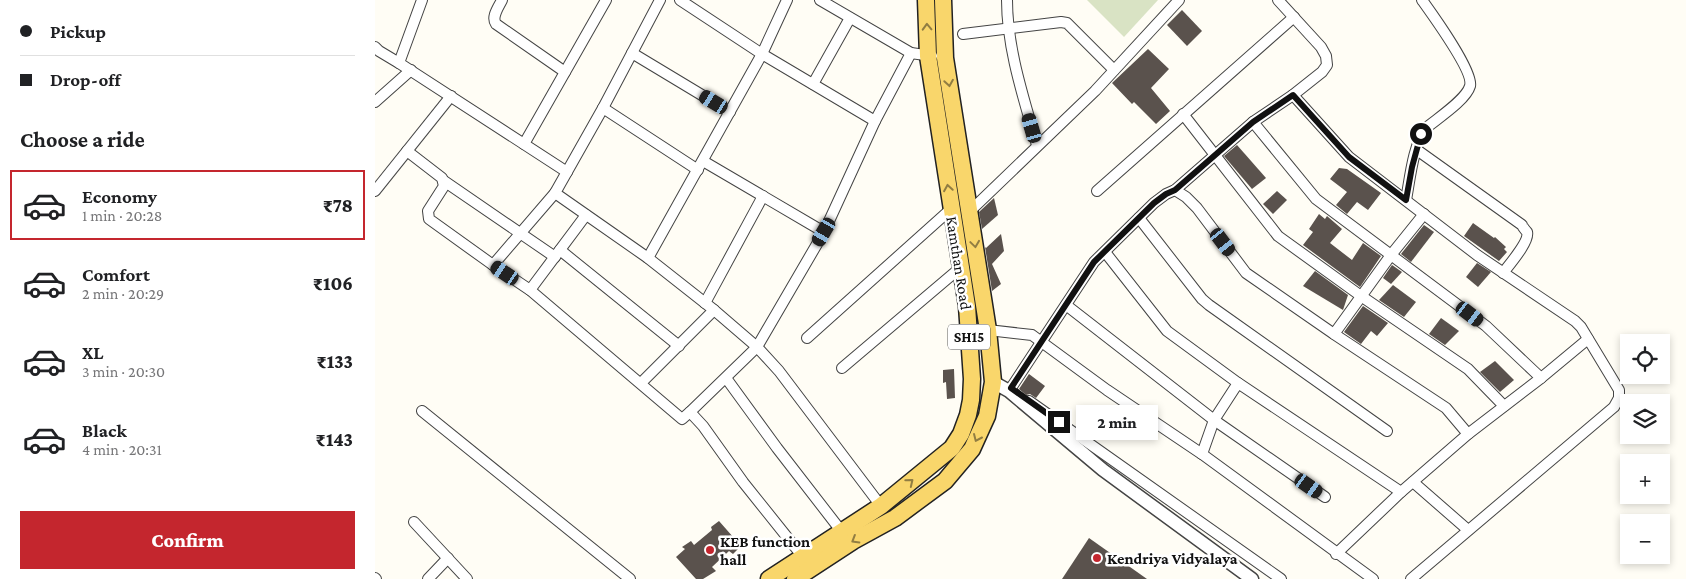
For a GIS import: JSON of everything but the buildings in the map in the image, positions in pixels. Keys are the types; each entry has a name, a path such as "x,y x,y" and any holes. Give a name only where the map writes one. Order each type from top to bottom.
{"main road":[{"name":"Kamthan Road","path":"769,579 881,506 952,448 961,434 968,415 972,378 967,306 927,56 926,0"},
{"name":"Kamthan Road","path":"795,579 853,541 895,518 945,482 972,449 987,416 993,382 988,330 945,58 943,0"},
{"path":"968,415 987,416"}],"street":[{"path":"399,63 422,0"},
{"path":"502,0 493,19 496,24 565,72"},
{"path":"525,144 606,0"},
{"path":"493,265 555,193 603,108 660,0"},
{"path":"680,0 762,54 875,121"},
{"path":"648,258 762,54 787,0"},
{"path":"820,0 911,53 945,58"},
{"path":"1007,0 1009,28 1022,93 1037,145"},
{"path":"954,228 1037,145 1095,91 1179,0"},
{"path":"1010,390 1094,262 1166,194 1175,190 1253,122 1293,95 1322,72 1327,65 1326,56 1321,47 1279,0"},
{"path":"1406,200 1421,134 1461,99 1471,84 1470,77 1451,43 1422,0"},
{"path":"1097,191 1293,17"},
{"path":"813,84 850,18"},
{"path":"963,34 1061,22 1067,24 1114,70"},
{"path":"375,48 567,172"},
{"path":"632,53 730,112"},
{"path":"444,181 444,186 428,211 429,219 530,290 682,419 757,347 824,232 875,121 911,53"},
{"path":"375,102 411,70"},
{"path":"1293,95 1349,157 1477,255 1581,327 1619,390 1619,398 1614,407 1411,579"},
{"path":"375,191 451,96"},
{"path":"603,108 700,165 763,196 824,232"},
{"path":"1183,114 1278,236 1361,296 1468,369 1504,406"},
{"path":"1253,122 1316,199 1486,326 1541,378"},
{"path":"1417,150 1527,231 1527,238 1503,273"},
{"path":"407,151 444,181 520,234 557,253 679,346"},
{"path":"1175,190 1186,197 1197,208 1246,273 1446,408 1468,434"},
{"path":"555,193 648,258 715,310 757,347 779,371 881,506"},
{"path":"705,302 763,196"},
{"path":"807,338 951,209"},
{"path":"1334,334 1391,255 1424,214"},
{"path":"530,290 586,215"},
{"path":"1139,218 1202,299 1209,305 1387,430"},
{"path":"1105,252 1167,331 1238,383 1401,492"},
{"path":"841,368 961,268"},
{"path":"1066,306 1213,420 1325,497"},
{"path":"641,384 715,310"},
{"path":"988,330 1032,335 1107,390 1202,454 1336,554 1373,579"},
{"path":"1336,554 1401,492 1468,434 1588,339"},
{"path":"726,378 842,532"},
{"path":"993,382 1010,390 1281,579"},
{"path":"1202,454 1213,420 1238,383"},
{"path":"1010,390 1103,470 1252,579"},
{"path":"422,411 630,579"},
{"path":"690,412 803,557"},
{"path":"1413,482 1468,530"},
{"path":"414,522 467,579"},
{"path":"428,579 448,558"}],"green space":[{"path":"1087,0 1158,0 1124,37"}],"place":[{"name":"KEB function hall","path":"710,550"},
{"name":"Kendriya Vidyalaya","path":"1097,558"}],"route":[{"path":"1059,422 1011,388 1094,262 1154,203 1175,190 1253,122 1293,95 1349,157 1406,200 1421,134"}]}
